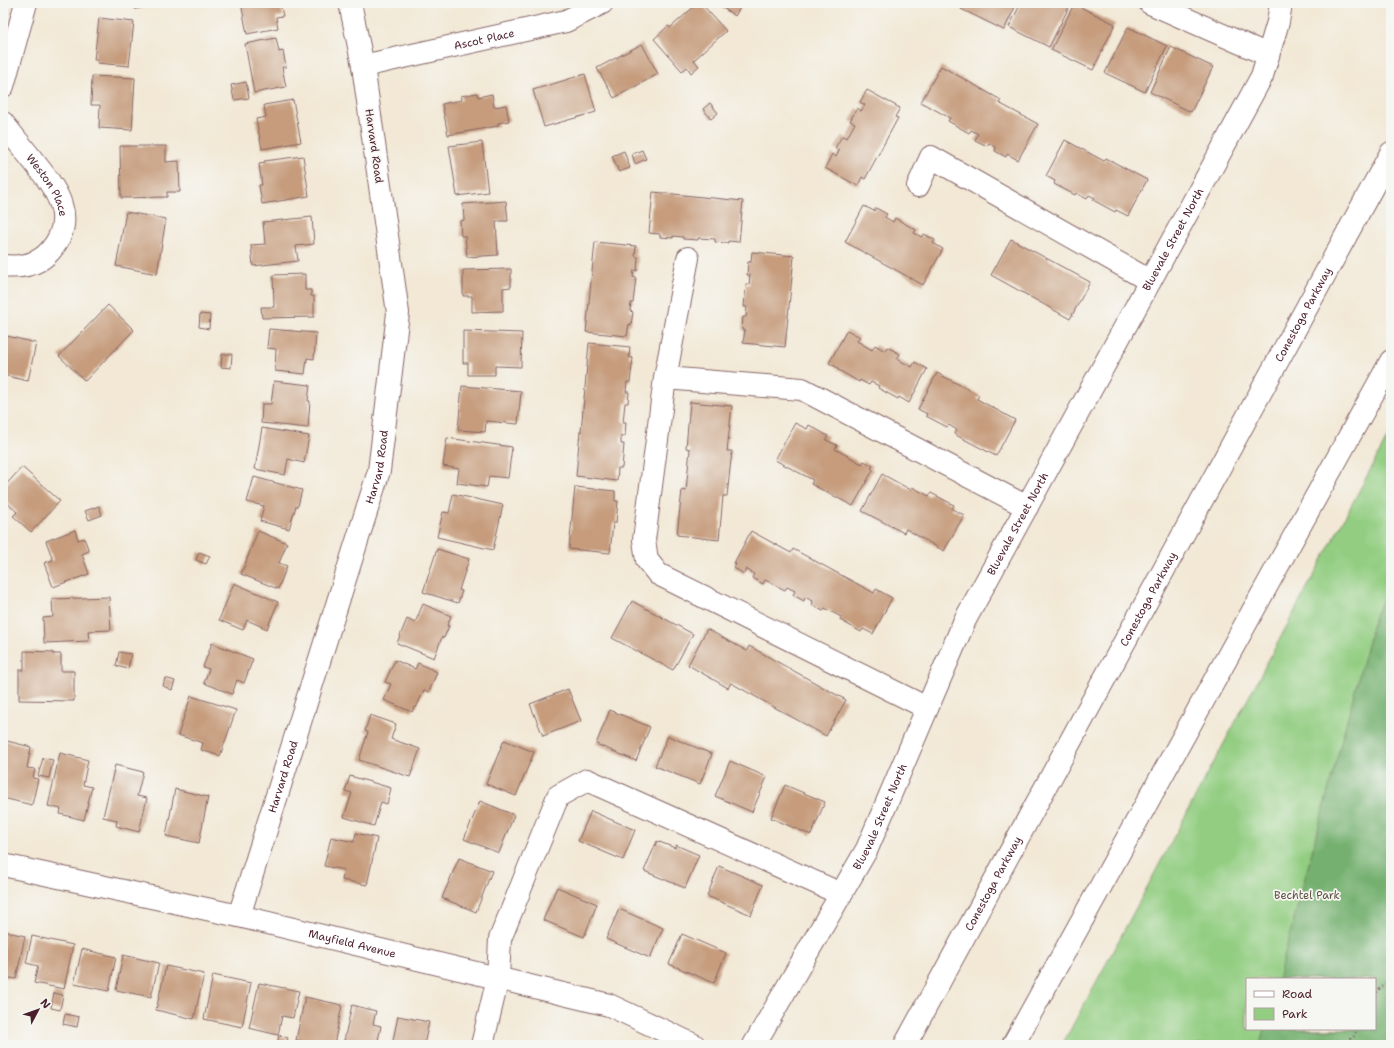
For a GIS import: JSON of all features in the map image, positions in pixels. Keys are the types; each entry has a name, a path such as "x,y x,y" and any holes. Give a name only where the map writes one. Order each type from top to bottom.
{"main road":[{"path":"3,86 26,3"},
{"name":"Harvard Road","path":"240,916 378,471 398,313 363,66 350,3"},
{"name":"Ascot Place","path":"363,66 566,20 602,3"},
{"path":"1150,3 1268,56"},
{"name":"Bluevale Street North","path":"754,1045 867,849 965,620 1262,76 1278,22 1281,3"},
{"name":"Weston Place","path":"3,123 56,191 62,205 64,220 60,235 54,247 41,259 21,267 3,266"},
{"path":"1364,200 1391,138"},
{"name":"Conestoga Parkway","path":"905,1045 1364,200 1391,153"},
{"path":"918,186 930,157 1150,281"},
{"path":"688,258 665,378 644,540 647,560 658,574 927,708"},
{"path":"1013,1045 1391,362"},
{"path":"665,378 802,389 1027,507"},
{"path":"482,1045 498,978 500,939 558,796 587,780 841,894"},
{"name":"Mayfield Avenue","path":"3,865 240,916 609,1005 694,1045"}],"path":[{"path":"1376,994 1378,990 1391,980"},
{"path":"1345,1045 1357,1030"}],"green space":[{"name":"Bechtel Park","path":"1391,431 1391,1045 1062,1045 1106,964"},
{"path":"1391,585 1391,1045 1260,1045 1264,1030 1376,1030 1376,978 1278,978 1375,615"}],"building":[{"path":"134,3 162,3 162,4 135,9"},
{"path":"241,3 280,3 283,16 276,17 278,28 247,34"},
{"path":"698,3 701,3 726,31 694,60 699,66 691,73 687,67 682,71 654,39 668,26 670,28"},
{"path":"716,3 743,3 735,16"},
{"path":"964,3 1017,3 1004,30 961,9"},
{"path":"1021,3 1071,3 1049,47 1009,27"},
{"path":"1074,4 1115,24 1093,70 1051,50"},
{"path":"99,18 134,22 129,66 97,63 98,60 94,60"},
{"path":"1128,27 1167,46 1145,92 1105,73"},
{"path":"276,38 279,52 283,51 286,67 282,67 286,87 254,93 245,44"},
{"path":"642,44 658,74 614,98 597,68"},
{"path":"1171,47 1213,67 1191,112 1150,92"},
{"path":"941,66 1001,100 999,103 1038,124 1018,160 1007,154 1006,157 995,151 996,148 989,143 987,146 975,140 978,134 971,130 969,133 948,121 950,118 921,102"},
{"path":"585,74 596,112 544,127 533,90"},
{"path":"92,76 135,78 132,130 99,128 100,105 91,105"},
{"path":"246,82 249,98 234,100 231,85"},
{"path":"867,90 900,108 895,117 898,118 865,179 862,177 858,186 825,168 832,154 836,157 839,151 835,148 842,136 847,138 855,123 850,121 857,108 861,111 865,105 860,102"},
{"path":"477,93 478,97 492,94 494,107 506,105 509,121 498,123 498,126 448,135 442,104 462,100 461,96"},
{"path":"293,100 301,142 262,149 256,119 266,117 264,105"},
{"path":"710,103 718,113 711,119 703,109"},
{"path":"1065,140 1104,161 1106,158 1147,180 1128,216 1116,210 1115,212 1093,200 1095,198 1089,195 1087,199 1076,193 1075,195 1054,184 1055,181 1046,176"},
{"path":"482,142 488,192 457,196 449,146"},
{"path":"120,146 166,146 166,162 179,161 180,192 167,192 167,197 121,198"},
{"path":"642,150 646,159 635,164 632,154"},
{"path":"624,151 630,168 619,172 612,156"},
{"path":"303,156 309,196 262,204 259,185 262,185 259,164 265,163 264,161"},
{"path":"653,192 743,201 739,242 715,242 715,239 683,239 683,237 673,236 673,238 660,237 660,234 649,233"},
{"path":"506,201 508,221 496,221 498,255 467,257 465,236 461,236 460,221 464,220 463,204"},
{"path":"864,206 874,211 876,208 887,214 885,217 893,222 895,218 916,230 914,233 922,237 924,234 935,240 933,243 943,249 923,285 845,242"},
{"path":"126,212 166,219 157,274 116,266"},
{"path":"312,217 314,244 296,246 298,261 253,266 251,245 265,244 263,222"},
{"path":"1011,239 1090,282 1070,319 991,275"},
{"path":"595,242 636,246 635,256 638,257 637,271 634,270 633,277 636,278 633,303 631,303 630,311 633,312 631,325 629,324 627,336 586,332"},
{"path":"752,252 794,256 785,347 743,343 745,330 742,330 743,317 746,317 747,307 744,307 746,284 749,285 750,275 747,275 748,262 751,262"},
{"path":"511,269 511,287 503,288 503,311 472,312 472,296 463,296 463,270"},
{"path":"305,274 305,290 311,290 311,296 314,296 314,317 262,318 261,307 274,307 273,275"},
{"path":"108,305 134,330 85,381 59,356"},
{"path":"200,314 210,315 209,329 199,327"},
{"path":"269,329 316,333 314,359 307,358 305,374 275,371 276,349 267,348"},
{"path":"847,330 860,337 857,341 872,350 875,345 885,351 887,347 900,354 897,359 912,367 915,362 927,369 909,403 878,388 879,386 871,382 869,385 860,380 859,382 829,363"},
{"path":"463,331 522,333 521,367 495,366 495,375 468,375 468,363 463,363"},
{"path":"3,335 36,343 28,381 3,375"},
{"path":"589,343 630,347 629,357 633,358 630,382 627,382 626,392 629,392 628,403 625,403 623,422 626,422 625,436 621,436 621,444 624,444 622,468 618,468 617,481 576,476"},
{"path":"222,354 232,354 231,368 221,367"},
{"path":"937,373 979,395 977,399 1015,420 996,456 954,434 957,430 949,425 947,427 926,416 927,414 918,409"},
{"path":"274,381 310,385 308,401 310,401 308,428 261,423 262,404 271,404"},
{"path":"462,386 521,391 518,424 486,421 485,432 458,430"},
{"path":"690,402 732,406 727,451 732,451 727,496 723,496 719,540 677,535 682,490 686,491 690,449 686,448"},
{"path":"795,423 807,429 809,425 828,436 826,440 837,445 835,449 862,464 864,461 873,466 871,468 873,470 853,506 811,484 813,480 775,460"},
{"path":"262,428 309,436 304,463 288,459 285,475 255,469"},
{"path":"447,438 512,447 508,478 489,476 487,487 457,483 459,469 443,466"},
{"path":"22,467 60,501 31,532 13,516 17,512 3,499 3,488"},
{"path":"882,474 911,490 912,487 929,496 931,493 954,505 952,509 964,515 944,551 906,529 904,533 862,511"},
{"path":"254,477 302,490 298,506 296,506 289,529 260,521 264,506 247,502"},
{"path":"575,487 615,491 615,501 618,501 616,523 613,523 610,553 569,549"},
{"path":"453,494 503,505 493,550 437,537 443,512 449,513"},
{"path":"99,506 102,515 89,520 85,511"},
{"path":"75,530 78,540 84,538 89,551 82,554 89,574 53,587 44,563 53,560 46,541"},
{"path":"258,531 287,543 279,563 287,566 278,589 241,574"},
{"path":"751,531 791,553 793,549 874,593 876,589 892,598 873,634 863,629 861,632 840,620 841,617 825,608 823,611 812,605 813,601 805,597 804,601 793,595 795,591 787,587 785,590 765,580 763,584 752,578 754,574 746,569 744,574 734,568 736,564 734,563"},
{"path":"437,549 469,559 459,590 462,591 458,603 423,592"},
{"path":"199,552 210,556 206,564 196,560"},
{"path":"234,583 278,602 267,629 247,620 243,630 219,620"},
{"path":"109,597 111,630 88,631 89,641 44,643 43,618 53,617 52,599"},
{"path":"632,601 693,634 673,670 612,638"},
{"path":"423,604 451,616 447,626 449,626 444,638 442,637 434,658 397,643 407,619 415,623"},
{"path":"707,629 747,651 749,646 846,700 826,736 731,683 728,688 688,665"},
{"path":"212,643 253,659 244,683 237,680 232,694 204,683 209,669 203,667"},
{"path":"24,651 53,652 53,654 61,654 61,671 74,671 74,701 19,700 19,670 24,670"},
{"path":"119,652 131,654 128,669 116,666"},
{"path":"395,660 415,669 418,663 437,672 429,692 424,690 416,708 414,707 412,712 384,700 391,684 385,682"},
{"path":"165,678 175,681 172,690 163,686"},
{"path":"568,689 581,721 543,736 530,704"},
{"path":"191,696 236,710 220,756 201,750 203,743 178,735"},
{"path":"610,710 650,727 636,761 596,744"},
{"path":"370,715 396,724 391,739 420,749 410,777 359,760 368,732 365,731"},
{"path":"668,736 712,754 700,784 655,766"},
{"path":"3,740 31,747 27,768 35,769 33,778 38,779 32,805 3,798"},
{"path":"504,740 534,752 516,796 486,784"},
{"path":"60,753 88,760 83,785 92,787 84,820 60,814 61,809 48,806"},
{"path":"43,758 53,760 49,778 38,776"},
{"path":"730,761 767,777 752,812 715,796"},
{"path":"115,765 143,772 137,796 147,798 139,832 116,826 117,820 103,817"},
{"path":"350,776 391,788 387,804 381,802 374,826 344,817 352,793 345,791"},
{"path":"785,785 825,802 811,835 771,818"},
{"path":"175,789 208,797 199,843 166,836"},
{"path":"480,801 514,815 499,853 464,839"},
{"path":"591,811 635,830 623,860 578,841"},
{"path":"356,833 377,838 367,885 342,880 344,870 324,866 331,837 354,842"},
{"path":"657,841 675,848 676,845 699,855 685,888 644,871"},
{"path":"459,858 492,871 476,912 442,898"},
{"path":"719,866 763,885 751,915 707,896"},
{"path":"557,887 597,904 584,937 543,920"},
{"path":"619,909 663,928 650,958 606,939"},
{"path":"3,931 25,936 16,979 3,977"},
{"path":"682,934 726,953 714,983 669,964"},
{"path":"32,936 73,945 64,989 34,983 38,966 26,963"},
{"path":"82,949 116,957 109,991 74,984"},
{"path":"123,955 159,963 151,997 116,990"},
{"path":"166,966 204,974 194,1019 156,1010"},
{"path":"213,975 251,983 242,1027 204,1019"},
{"path":"259,983 299,991 293,1018 282,1016 278,1035 249,1028"},
{"path":"54,993 63,995 60,1010 51,1008"},
{"path":"305,997 342,1005 334,1045 320,1045 296,1040"},
{"path":"352,1005 376,1011 373,1024 381,1026 377,1045 343,1045"},
{"path":"65,1014 79,1017 77,1027 63,1024"},
{"path":"398,1016 429,1022 424,1045 392,1045"},
{"path":"279,1035 288,1038 286,1045 277,1045"}]}
